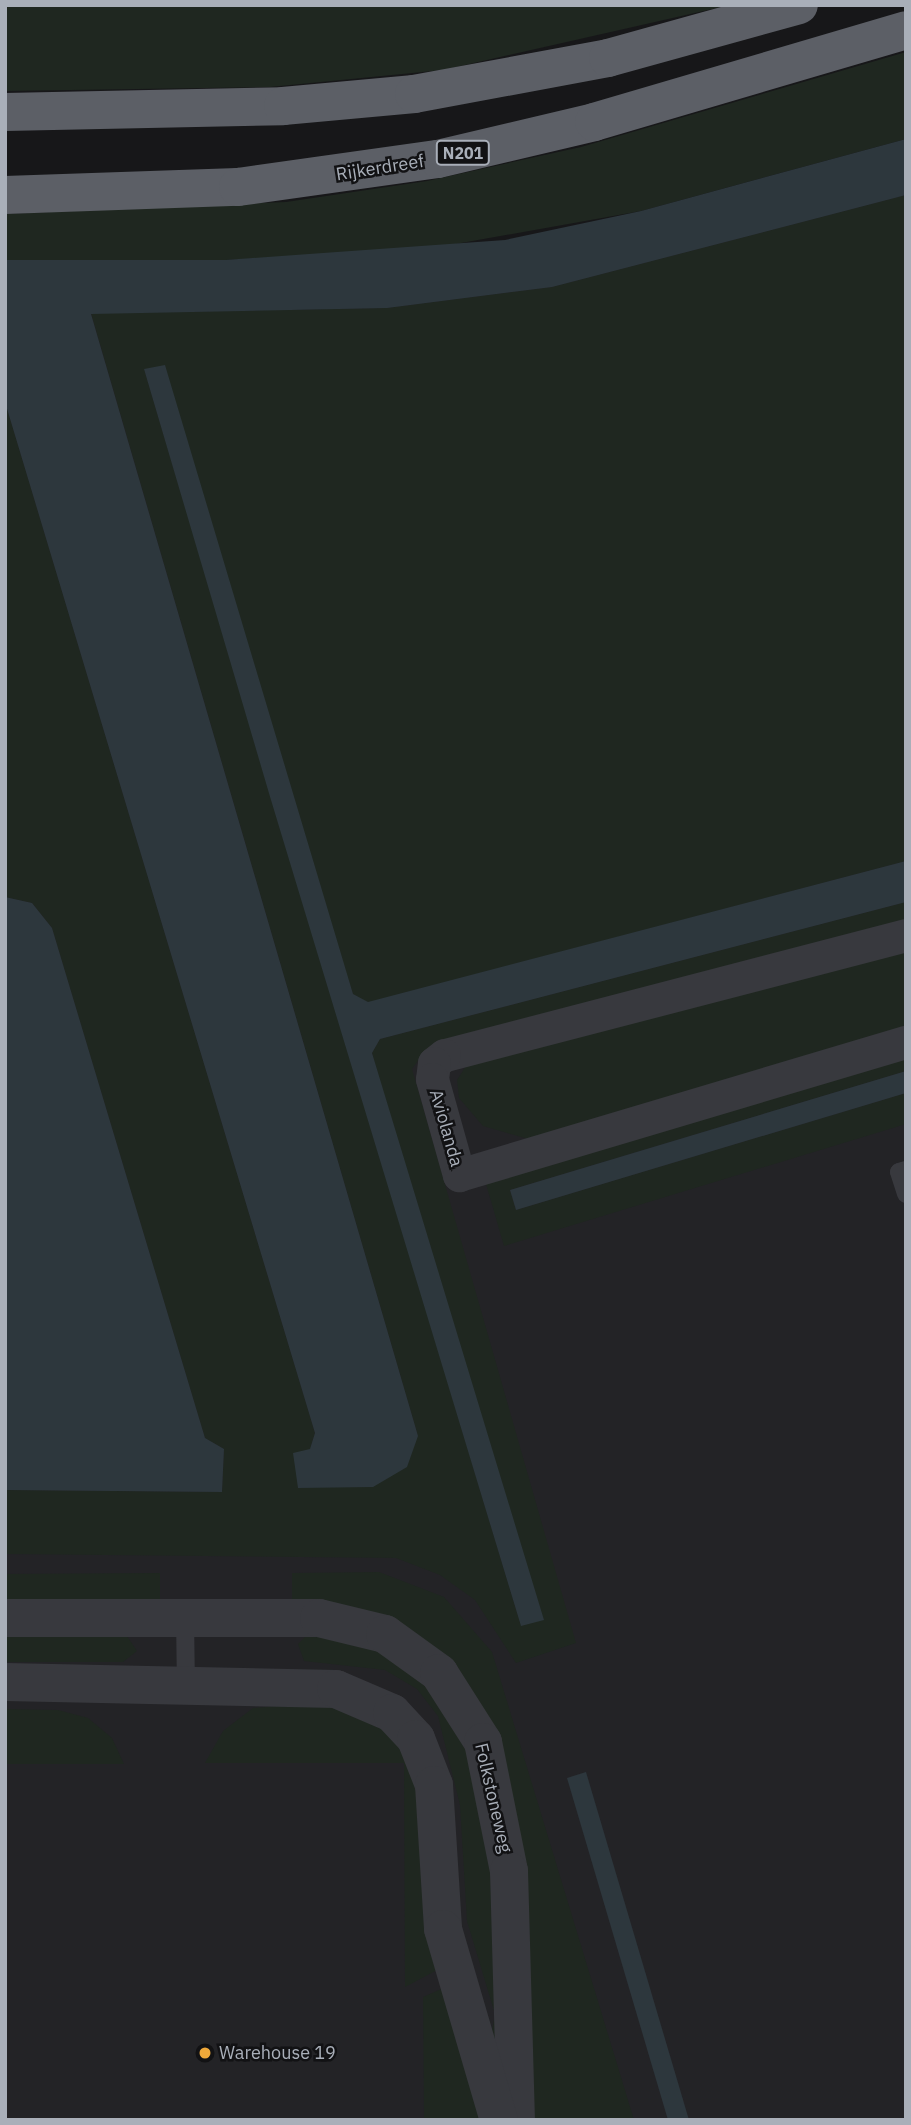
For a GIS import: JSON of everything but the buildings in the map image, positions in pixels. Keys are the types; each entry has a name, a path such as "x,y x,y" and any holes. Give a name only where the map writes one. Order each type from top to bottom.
{"highway":[{"path":"5,112 283,106 414,94 608,58 799,5"},
{"name":"Rijkerdreef","path":"5,195 238,187 438,159 594,122 906,30"}],"street":[{"name":"Aviolanda","path":"906,934 444,1055 434,1063 432,1079 459,1175 906,1042"},
{"name":"Folkstoneweg","path":"5,1618 304,1617 360,1625 414,1652 462,1702 487,1755 512,1887 516,2120"},
{"path":"5,1682 344,1691 380,1704 410,1731 428,1765 436,1800 446,1941 499,2120"}],"lane":[{"path":"902,1171 906,1194"},
{"path":"185,1617 186,1688"}],"shaded area":[{"path":"5,5 730,5 443,70 270,87 5,91"},
{"path":"906,52 906,139 641,211 422,250 225,260 5,260 5,214 286,202 427,181 581,147"},
{"path":"906,139 906,195 552,287 387,308 91,314 418,1436 407,1467 373,1487 298,1488 293,1453 310,1449 315,1433 5,402 5,260 225,260 505,240 641,211"},
{"path":"906,195 906,2120 5,2120 5,315 323,311"},
{"path":"906,195 906,861 368,1003 353,994 144,369 521,1626 372,1053 380,1039 906,902 906,925 422,1055 412,1069 576,1643 516,1663 475,1600 440,1575 396,1558 5,1554 5,1490 222,1492 224,1449 205,1438 52,928 32,903 5,897 5,402 315,1433 310,1449 418,1436 91,313 387,308 552,287"},
{"path":"165,365 353,994 368,1002 906,861 906,902 380,1039 372,1053 544,1620 521,1626 271,800 144,369"},
{"path":"5,897 32,903 52,928 205,1438 224,1449 222,1492 5,1490"},
{"path":"906,945 906,1032 532,1140 483,1126 459,1098 457,1080 466,1066"},
{"path":"906,1052 906,1071 510,1190 516,1210 906,1093 906,1124 504,1246 484,1177"},
{"path":"906,1071 906,1093 516,1210 510,1190"},
{"path":"379,1572 444,1597 492,1652 634,2120 531,2120 505,1793 373,1612 292,1600 292,1573"},
{"path":"160,1573 160,1600 5,1601 5,1574"},
{"path":"5,1635 127,1636 137,1651 123,1662 5,1662"},
{"path":"307,1635 368,1644 448,1702 489,1813 504,2071 488,2054 495,2014 467,1921 460,1805 438,1716 417,1689 385,1670 304,1661 298,1644"},
{"path":"333,1701 385,1728 413,1768 441,1968 405,1987 404,1763 205,1763 223,1731 253,1708"},
{"path":"5,1709 58,1710 88,1718 112,1738 124,1764 5,1764"},
{"path":"586,1772 689,2120 668,2120 567,1778"},
{"path":"446,1987 487,2120 424,2120 423,1997"}],"place":[{"name":"Warehouse 19","path":"205,2053"}]}
